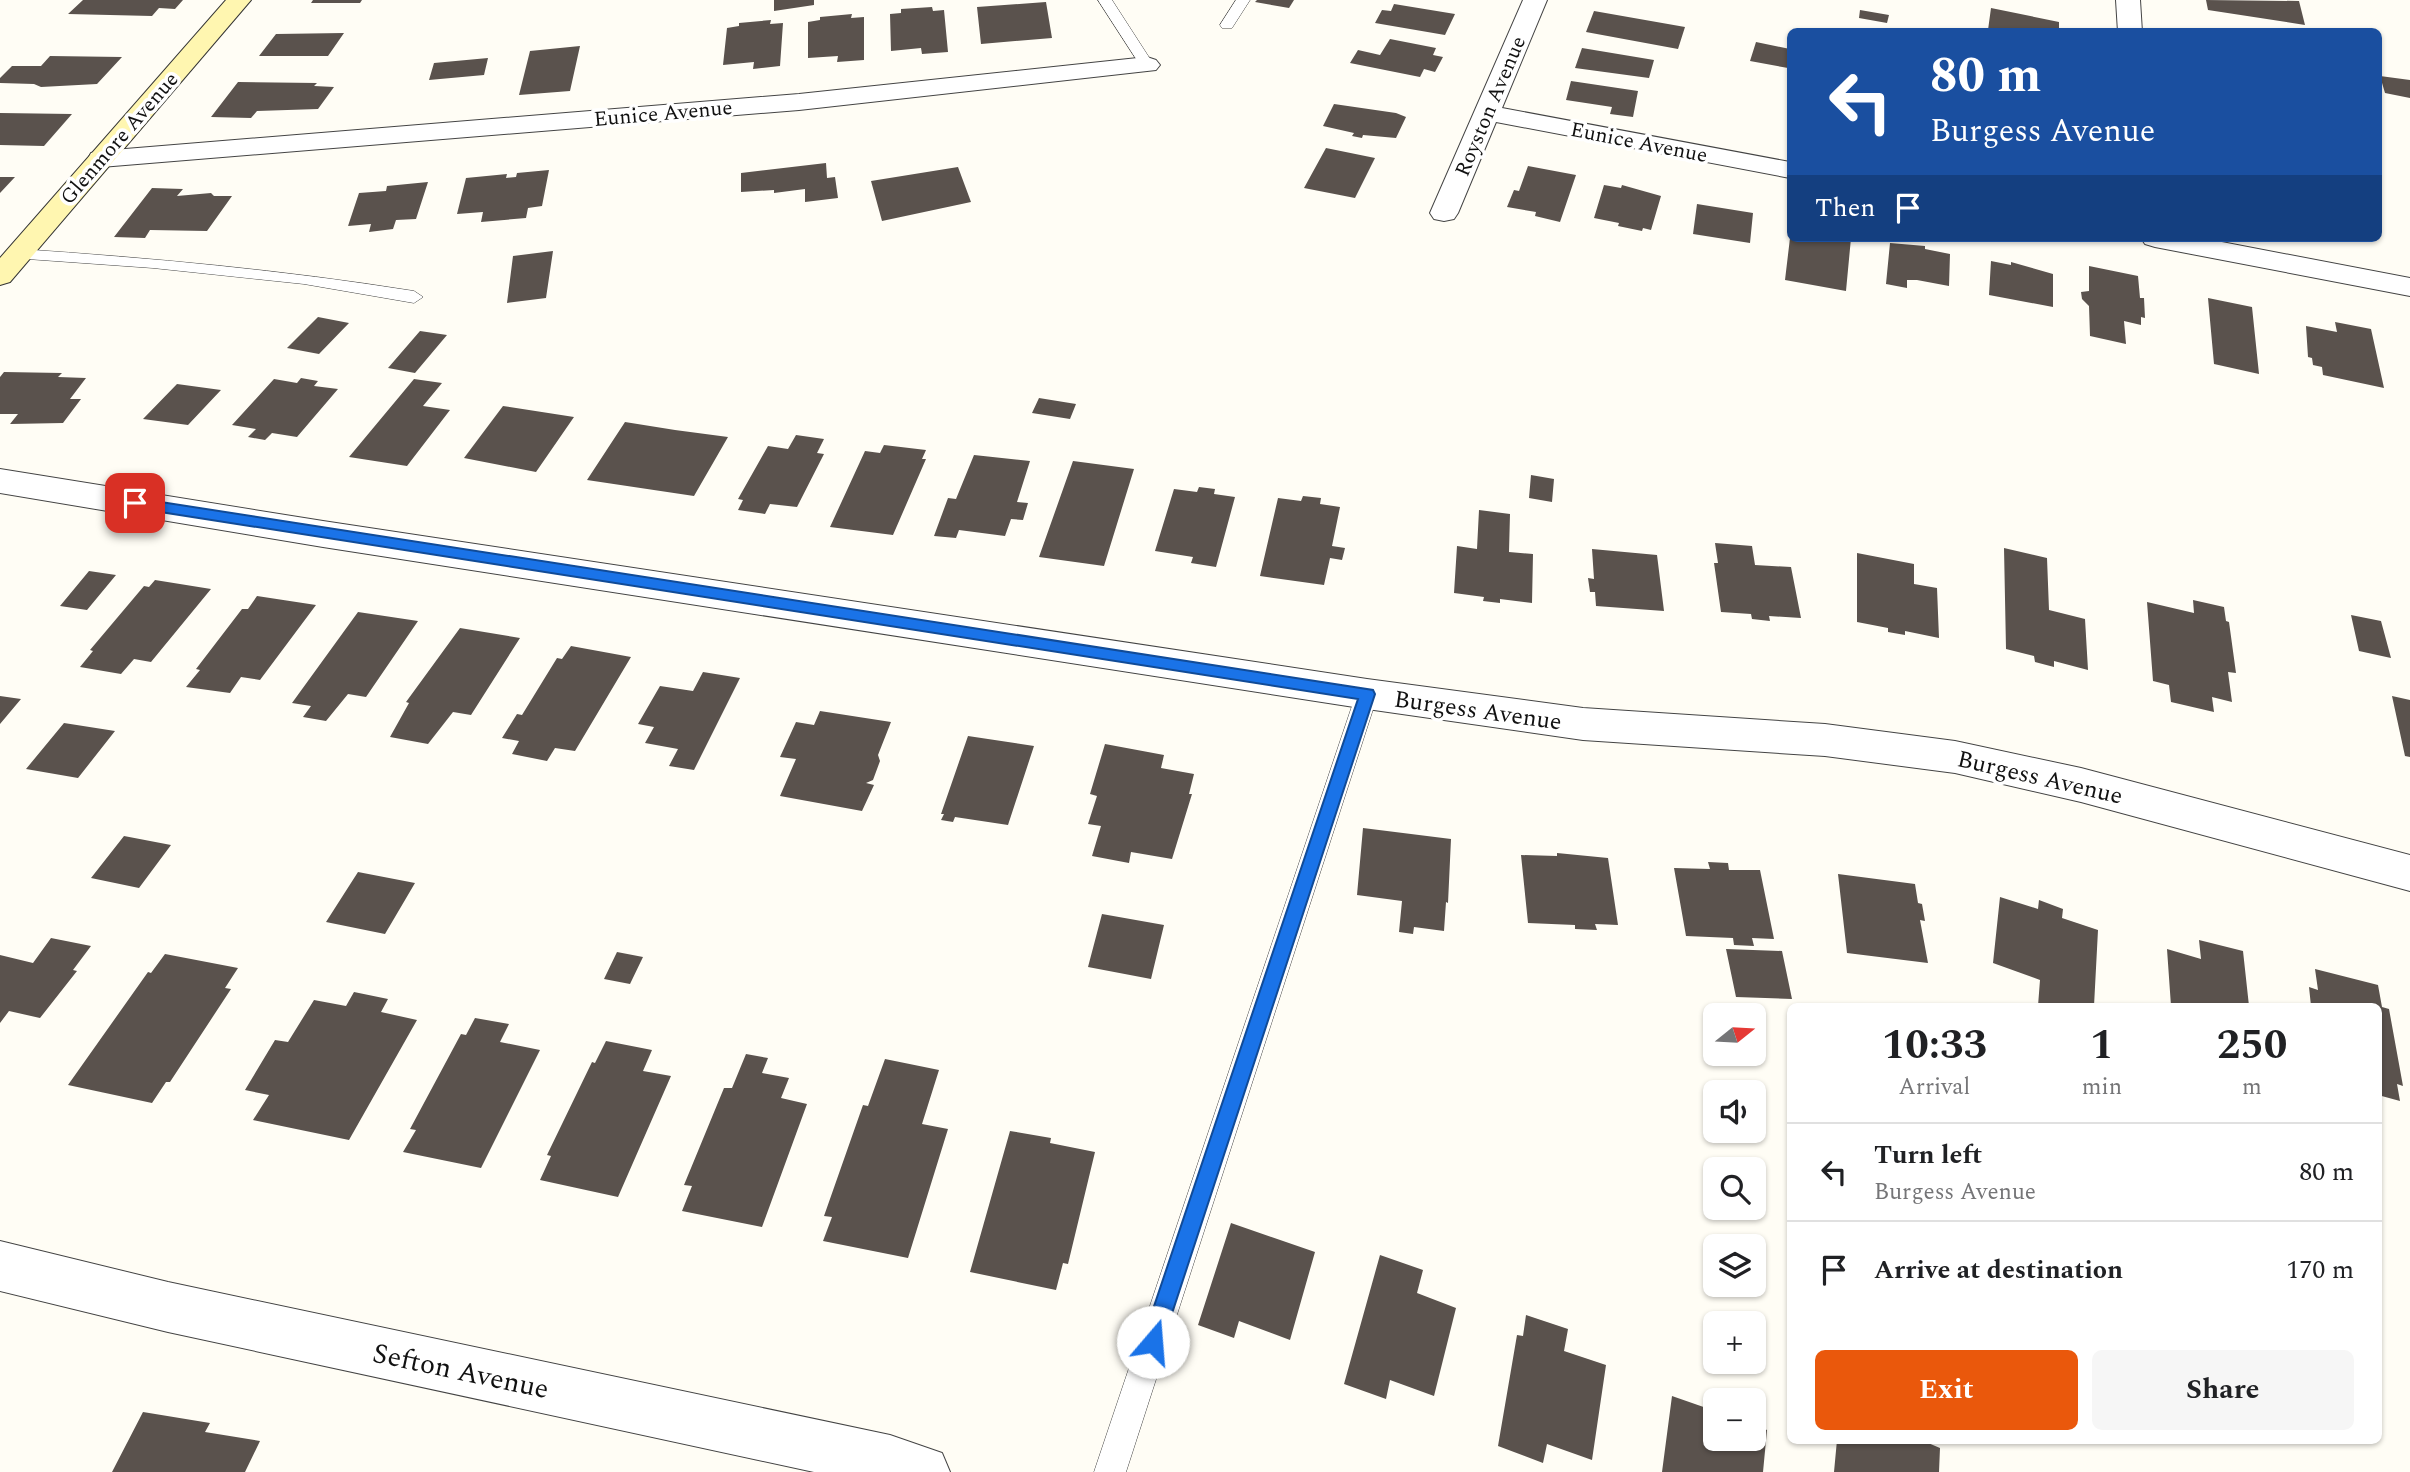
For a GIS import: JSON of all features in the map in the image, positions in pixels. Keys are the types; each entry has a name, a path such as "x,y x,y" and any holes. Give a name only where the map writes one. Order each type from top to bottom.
{"street":[{"name":"Glenmore Avenue","path":"0,276 239,0"},
{"name":"Royston Avenue","path":"1444,213 1535,0"},
{"path":"2128,0 2130,28"},
{"name":"Eunice Avenue","path":"101,159 799,102 1147,65"},
{"name":"Eunice Avenue","path":"1488,113 1787,169"},
{"path":"2176,242 2410,287"},
{"name":"Burgess Avenue","path":"0,481 310,532 1367,694 1583,724 1825,740 1955,757 2081,785 2410,873"},
{"name":"Sefton Avenue","path":"0,1266 168,1307 876,1459 923,1472"}],"lane":[{"name":"Eunice Avenue","path":"1105,0 1147,65"},
{"path":"1227,25 1243,0"},
{"path":"19,254 153,262 304,279 414,297"},
{"path":"1110,1472 1367,694"}],"building":[{"path":"83,0 183,0 175,9 159,8 152,16 68,14"},
{"path":"313,0 362,0 360,3 311,3"},
{"path":"774,0 814,0 814,5 774,11"},
{"path":"1294,0 1289,8 1255,2"},
{"path":"2206,0 2299,1 2305,25 2208,10"},
{"path":"1046,2 1052,38 981,44 977,7"},
{"path":"1394,4 1455,14 1445,35 1375,23 1382,10 1391,11"},
{"path":"932,7 933,11 944,10 948,52 922,54 921,48 891,51 890,14 901,13 901,9"},
{"path":"1991,8 2059,22 2059,28 1988,28"},
{"path":"1860,10 1889,15 1887,23 1859,18"},
{"path":"1594,11 1685,27 1678,49 1586,32"},
{"path":"852,14 851,18 864,17 864,60 837,62 838,56 808,58 808,22 820,20 820,17"},
{"path":"771,20 770,24 783,23 780,66 753,69 754,62 723,65 727,28 739,26 739,23"},
{"path":"344,33 328,56 259,56 276,34"},
{"path":"1390,39 1436,48 1433,55 1443,57 1435,72 1424,69 1420,77 1350,63 1358,50 1380,55"},
{"path":"1756,42 1787,48 1787,68 1750,61"},
{"path":"580,46 570,91 519,95 530,51"},
{"path":"1582,48 1654,60 1649,78 1575,68"},
{"path":"50,56 122,57 97,84 41,87 34,84 0,83 0,78 12,66 41,66"},
{"path":"488,58 484,75 429,80 434,63"},
{"path":"2382,76 2410,80 2410,98 2385,93"},
{"path":"1571,81 1638,91 1633,117 1610,114 1612,107 1566,100"},
{"path":"238,82 317,83 314,86 334,87 318,109 257,111 251,118 211,117"},
{"path":"1334,104 1396,113 1406,117 1396,138 1363,135 1362,138 1352,136 1354,133 1323,126"},
{"path":"0,113 72,114 44,146 0,145"},
{"path":"1326,148 1375,158 1355,198 1304,188"},
{"path":"826,163 827,178 835,177 838,198 805,202 805,189 774,193 774,190 741,192 741,173"},
{"path":"1528,166 1576,175 1560,222 1535,216 1536,212 1507,207 1514,190 1519,191"},
{"path":"958,167 971,202 882,221 871,181"},
{"path":"549,170 542,206 528,208 526,218 481,222 483,212 457,214 466,178 507,174 506,178 516,177 517,173"},
{"path":"0,177 15,177 0,193"},
{"path":"428,182 416,219 396,220 393,229 369,232 371,224 348,226 359,193 386,191 387,186"},
{"path":"1604,185 1621,188 1622,185 1661,196 1651,230 1618,226 1619,223 1594,218"},
{"path":"152,188 183,189 177,196 211,193 214,196 232,196 207,231 150,230 145,238 114,237"},
{"path":"1697,204 1753,213 1750,243 1693,234"},
{"path":"1790,242 1851,242 1846,291 1785,280"},
{"path":"1890,243 1925,246 1925,249 1950,254 1949,286 1917,280 1907,280 1907,288 1886,284"},
{"path":"553,251 546,298 507,303 513,256"},
{"path":"1991,261 2011,265 2011,262 2053,274 2053,307 1989,295"},
{"path":"2089,266 2138,276 2140,298 2144,298 2145,318 2141,317 2141,325 2124,321 2126,344 2090,336 2089,306 2082,299 2081,292 2089,291"},
{"path":"2208,298 2252,307 2259,374 2214,364"},
{"path":"318,317 349,323 319,354 287,348"},
{"path":"2335,322 2371,329 2384,388 2323,375 2322,367 2313,365 2312,358 2308,357 2306,326 2337,332"},
{"path":"420,331 447,335 415,373 388,368"},
{"path":"4,372 62,373 58,377 86,378 70,399 81,399 63,423 10,424 18,414 0,414 0,377"},
{"path":"301,378 318,381 314,386 338,389 297,437 272,433 265,440 248,437 256,429 232,425 274,379 297,383"},
{"path":"414,379 442,383 423,406 450,410 407,466 349,457"},
{"path":"177,384 221,390 188,425 143,419"},
{"path":"1039,398 1076,404 1070,419 1032,413"},
{"path":"503,406 574,417 536,472 464,458"},
{"path":"625,422 728,437 694,496 587,480"},
{"path":"796,435 824,439 817,453 824,454 797,507 770,504 765,514 738,510 743,500 738,499 768,446 788,449"},
{"path":"884,445 926,450 922,459 926,459 893,535 830,527 865,451 880,453"},
{"path":"974,455 1030,461 1017,502 1028,503 1023,520 1011,519 1005,536 959,530 956,538 934,536 948,498 956,499"},
{"path":"1073,461 1134,469 1104,566 1039,557"},
{"path":"1531,475 1554,479 1552,502 1529,498"},
{"path":"1199,487 1215,489 1214,494 1235,497 1216,567 1191,563 1193,557 1155,551 1174,489 1197,492"},
{"path":"1303,496 1321,498 1320,504 1340,507 1332,546 1345,548 1342,560 1330,558 1324,585 1260,576 1278,498 1301,501"},
{"path":"1479,510 1510,514 1509,552 1533,554 1532,603 1500,599 1500,603 1483,601 1484,597 1454,593 1457,546 1477,549"},
{"path":"1715,543 1752,546 1755,565 1791,567 1801,618 1769,616 1770,621 1752,619 1751,614 1721,612 1714,563 1718,563"},
{"path":"2004,548 2047,558 2049,610 2085,619 2088,670 2054,661 2054,667 2035,662 2034,656 2006,649"},
{"path":"1592,549 1657,555 1664,611 1596,606 1595,592 1590,592 1588,578 1594,579"},
{"path":"1857,553 1914,564 1914,584 1937,588 1939,638 1905,631 1905,635 1888,632 1888,628 1857,622"},
{"path":"89,571 116,575 87,610 60,606"},
{"path":"155,580 211,589 151,662 134,659 121,674 80,667 93,651 90,650 144,586 149,587"},
{"path":"257,596 316,605 260,680 241,677 230,693 186,687 200,670 196,669 242,609 248,609"},
{"path":"2193,600 2224,607 2226,621 2229,622 2236,673 2228,672 2232,702 2212,697 2214,712 2171,702 2169,685 2153,681 2147,602 2194,613"},
{"path":"358,612 418,621 366,697 348,694 326,721 303,717 311,706 292,703"},
{"path":"2351,615 2381,621 2391,658 2359,651"},
{"path":"460,628 520,638 471,715 453,712 428,744 390,737 409,703 406,702"},
{"path":"571,646 631,657 575,751 555,748 547,761 512,754 519,741 502,738 517,714 522,715 557,658 562,659"},
{"path":"703,672 740,678 694,770 669,766 678,749 645,743 654,727 638,724 660,686 693,691"},
{"path":"0,696 21,699 0,724"},
{"path":"2392,696 2410,700 2410,757 2405,756"},
{"path":"820,711 891,722 878,755 880,761 873,780 866,783 874,785 862,811 780,796 796,759 780,757 796,722 814,725"},
{"path":"64,723 115,731 78,778 26,769"},
{"path":"968,736 1034,746 1008,825 955,817 953,822 941,820"},
{"path":"1105,744 1164,755 1161,768 1194,774 1189,794 1192,794 1172,859 1131,852 1129,863 1092,856 1101,826 1088,824 1097,796 1090,794"},
{"path":"1363,828 1451,839 1444,931 1414,927 1413,934 1399,932 1402,901 1357,895"},
{"path":"124,836 171,845 139,888 91,878"},
{"path":"1557,853 1608,858 1618,925 1595,924 1597,930 1575,929 1575,925 1528,923 1521,855 1557,856"},
{"path":"1708,862 1728,863 1729,870 1760,870 1774,939 1752,938 1754,946 1734,945 1733,938 1686,936 1674,868 1710,869"},
{"path":"358,872 415,883 385,934 326,922"},
{"path":"1838,874 1915,884 1925,921 1920,920 1928,963 1847,953"},
{"path":"2000,897 2038,909 2039,900 2063,909 2062,918 2098,930 2094,1003 2038,1003 2040,980 1993,963"},
{"path":"1102,914 1164,925 1151,979 1088,967"},
{"path":"51,938 91,946 73,970 77,971 40,1018 9,1011 0,1023 0,955 33,963"},
{"path":"2199,940 2243,951 2249,1003 2171,1003 2167,949 2201,959"},
{"path":"1726,949 1782,951 1792,999 1736,997"},
{"path":"617,952 643,957 630,984 604,979"},
{"path":"165,954 238,968 225,988 231,989 170,1082 166,1082 152,1103 68,1085 148,972 151,973"},
{"path":"2315,969 2378,985 2381,1003 2311,1003 2309,987 2318,990"},
{"path":"354,992 388,999 381,1012 417,1020 349,1140 253,1120 269,1095 245,1090 275,1040 288,1042 314,1000 346,1006"},
{"path":"2382,1007 2389,1009 2403,1086 2397,1084 2400,1101 2382,1096"},
{"path":"475,1018 509,1024 500,1042 540,1050 481,1168 403,1152 416,1130 410,1129 461,1034 466,1035"},
{"path":"606,1041 652,1050 643,1071 671,1076 618,1197 540,1180 551,1156 547,1155 592,1062 595,1063"},
{"path":"746,1054 768,1058 762,1073 789,1078 781,1098 807,1104 762,1227 682,1211 692,1186 684,1185 724,1088 732,1088"},
{"path":"885,1059 939,1070 922,1124 948,1129 908,1258 823,1241 832,1217 824,1216 863,1105 868,1106"},
{"path":"1010,1131 1051,1138 1050,1143 1095,1152 1068,1264 1063,1263 1056,1290 970,1272"},
{"path":"1231,1223 1315,1252 1290,1340 1239,1321 1234,1338 1198,1325"},
{"path":"1380,1255 1423,1270 1417,1293 1456,1308 1434,1396 1390,1380 1386,1399 1344,1384"},
{"path":"1526,1315 1568,1329 1564,1351 1606,1365 1592,1460 1547,1444 1543,1463 1498,1446 1517,1335 1523,1336"},
{"path":"1672,1396 1703,1407 1703,1451 1765,1451 1763,1472 1662,1472"},
{"path":"143,1412 210,1423 205,1432 260,1441 245,1472 112,1472"},
{"path":"1837,1444 1930,1444 1940,1448 1939,1472 1834,1472"}],"route":[{"path":"135,503 1367,694 1153,1342"}]}
